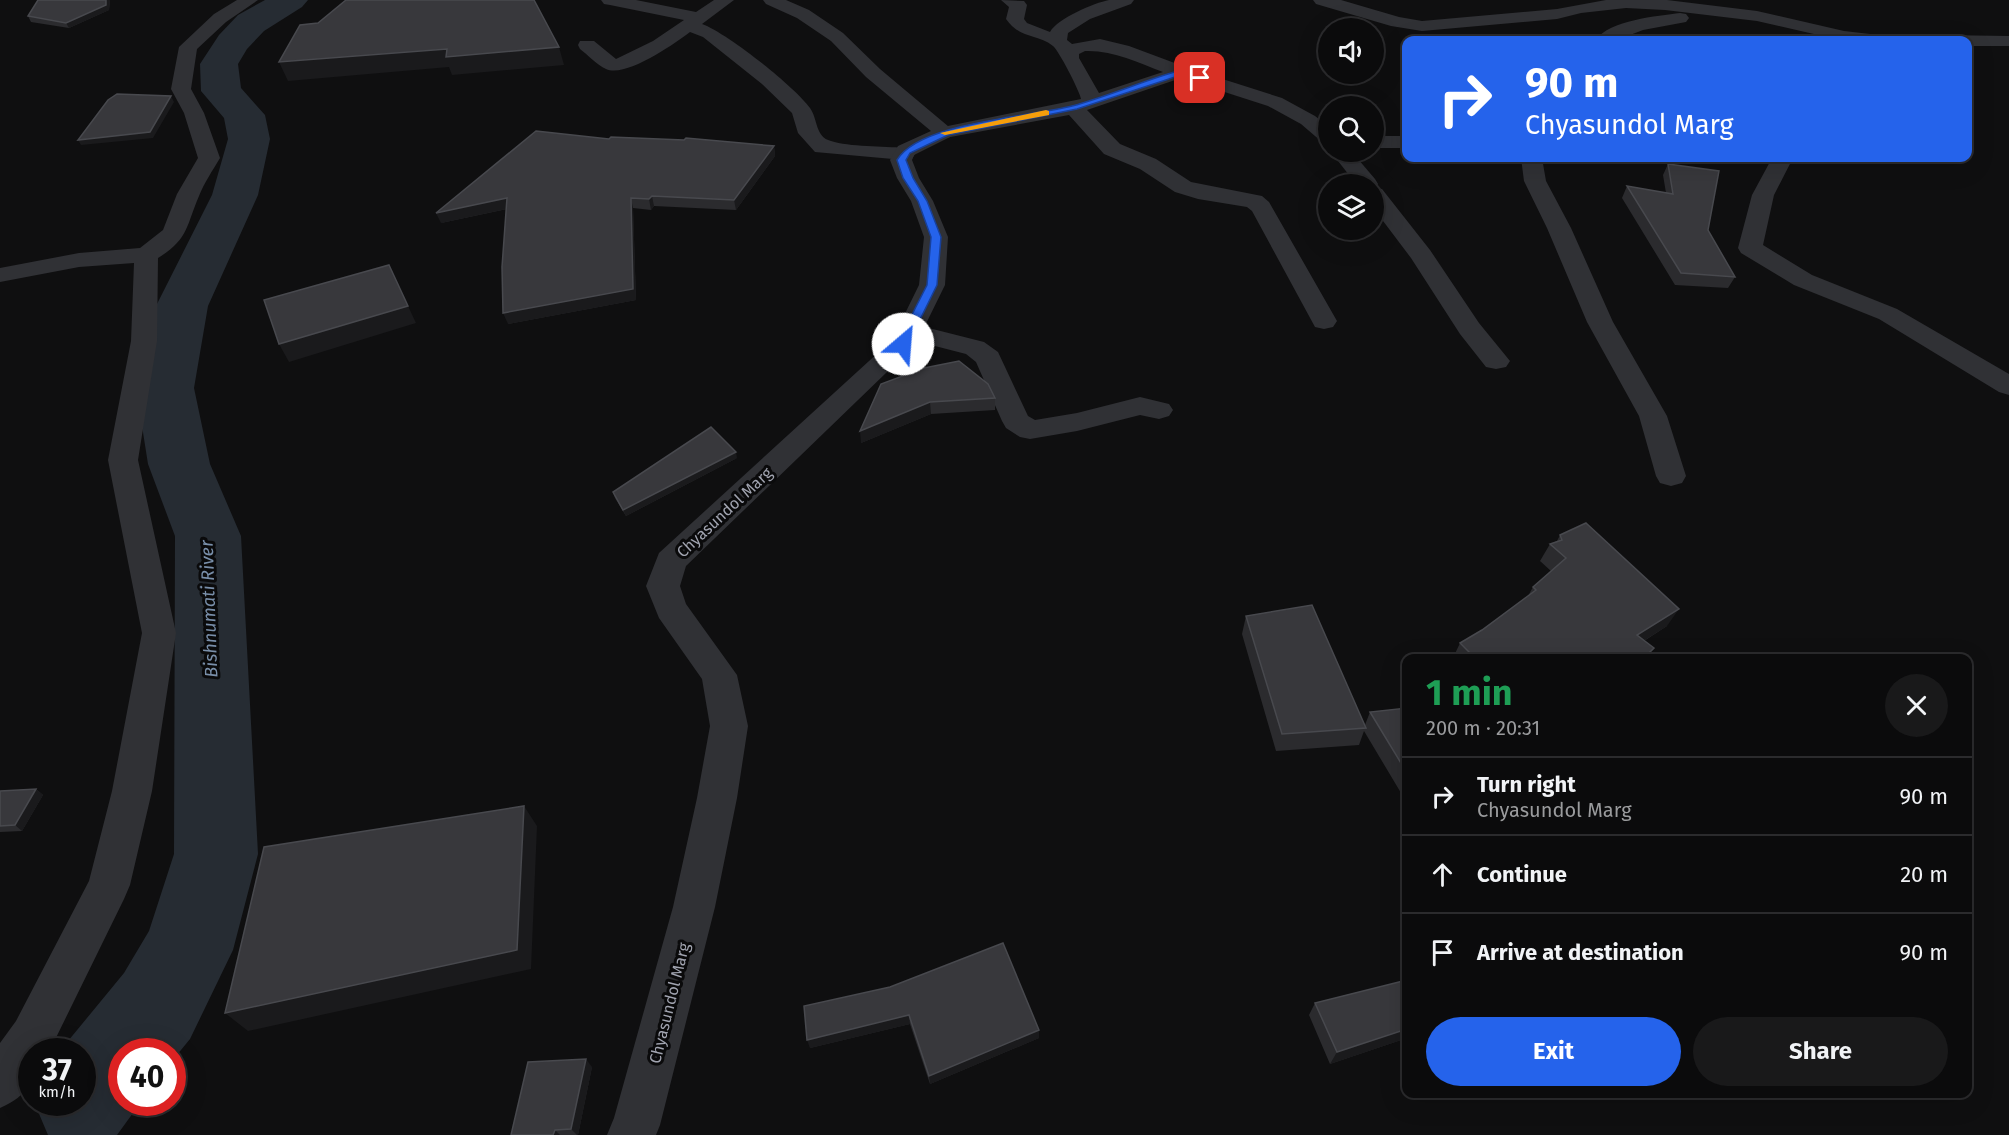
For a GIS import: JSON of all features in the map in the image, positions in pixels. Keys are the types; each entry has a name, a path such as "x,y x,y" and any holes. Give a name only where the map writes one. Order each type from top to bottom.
{"street":[{"path":"0,275 79,260 146,255 162,245 174,233 189,194 209,158 194,113 181,89 188,47 220,18 249,0"},
{"path":"610,0 694,21 769,80 802,111 808,133 823,147 904,154 928,139 945,132 1082,104 1181,72"},
{"path":"587,45 612,65 619,65 660,45 725,0"},
{"path":"772,0 803,14 837,37 873,74 945,132"},
{"path":"1010,0 1017,5 1015,18 1021,27 1063,46 1100,45 1122,50 1181,72 1275,102 1308,120 1318,129"},
{"path":"1082,104 1089,90 1069,61 1059,31 1084,15 1125,0"},
{"path":"1322,0 1397,22 1422,26 1557,14 1581,8 1626,3 1665,4 1756,16 1835,36"},
{"path":"1611,36 1642,24 1679,18 1702,15 1756,16"},
{"path":"1972,41 2009,41"},
{"path":"1082,104 1112,149 1148,164 1184,187 1198,192 1254,201 1261,207 1324,321"},
{"path":"1384,142 1402,142"},
{"name":"Chyasundol Marg","path":"631,1135 657,1054 694,907 717,798 729,726 719,675 671,609 663,586 671,561 903,344 932,285 936,237 922,201 908,178 901,160 904,154"},
{"path":"1349,162 1358,174"},
{"path":"1532,162 1535,181 1559,228 1600,322 1653,416 1671,476"},
{"path":"1780,162 1763,195 1750,248 1803,280 1888,314 2009,386"},
{"path":"1384,207 1421,255 1469,328 1496,362"},
{"path":"0,1084 32,1037 110,885 132,791 159,633 123,460 144,341 146,255"},
{"path":"909,331 975,348 988,358 1016,421 1030,430 1077,422 1140,406 1159,410"}],"building":[{"path":"38,0 106,0 106,5 66,23 28,16"},
{"path":"346,0 534,0 559,47 446,57 447,49 279,62 300,25 318,23"},
{"path":"117,94 171,96 150,132 78,140 108,100"},
{"path":"536,131 609,139 611,137 684,140 686,138 774,146 734,200 652,196 649,199 631,198 633,289 503,313 502,267 507,198 436,213"},
{"path":"1668,164 1719,171 1708,230 1735,277 1681,273 1627,186 1673,194"},
{"path":"389,265 408,306 279,344 264,300"},
{"path":"959,361 988,384 995,398 930,402 860,431 881,384 924,368"},
{"path":"711,427 736,452 623,510 613,492"},
{"path":"1586,523 1679,609 1637,635 1654,648 1648,654 1471,654 1460,643 1482,630 1536,590 1533,587 1566,558 1550,544 1562,540 1560,535"},
{"path":"1312,605 1366,728 1282,734 1246,616"},
{"path":"1402,709 1402,765 1370,712"},
{"path":"36,789 15,825 0,826 0,791"},
{"path":"524,806 517,950 225,1013 264,847"},
{"path":"1003,943 1039,1030 929,1076 909,1015 807,1040 804,1006 890,987"},
{"path":"1402,981 1402,1031 1337,1052 1315,1003"},
{"path":"586,1059 571,1129 555,1130 553,1135 511,1135 528,1062"}],"waterway":[{"name":"Bishnumati River","path":"96,1082 157,1006 188,950 216,854 208,536 179,464 165,388 182,306 235,195 249,139 244,115 221,91 219,64 232,43 251,23 290,0"}],"slow traffic":[{"path":"945,133 1046,113"}],"route":[{"path":"903,344 932,285 936,237 922,201 908,178 901,160 906,151 945,132 1074,108 1090,100 1181,72 1200,78"}]}
